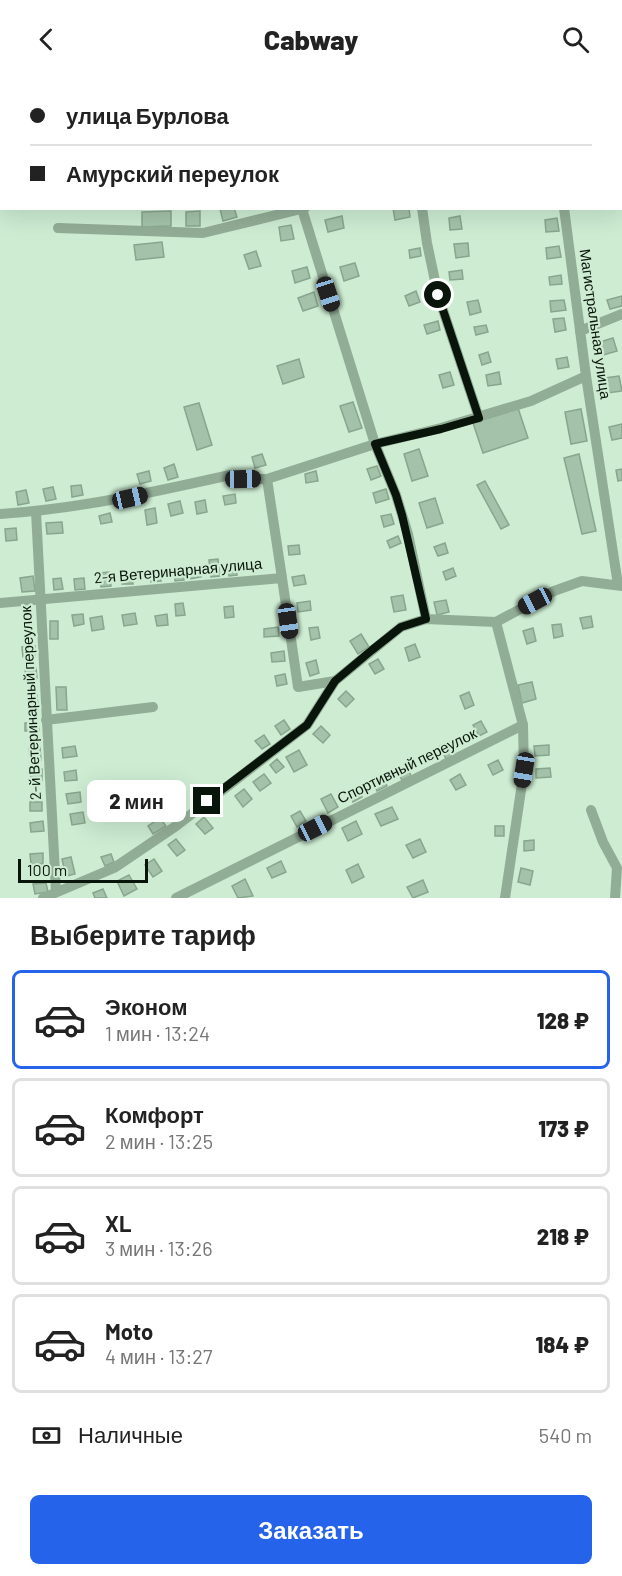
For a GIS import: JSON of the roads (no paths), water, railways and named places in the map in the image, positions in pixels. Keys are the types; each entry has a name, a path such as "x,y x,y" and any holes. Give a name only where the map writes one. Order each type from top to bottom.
{"street":[{"path":"58,228 203,233 299,210"},
{"path":"303,210 375,444 402,515 426,619"},
{"path":"422,210 438,295 479,418"},
{"name":"Магистральная улица","path":"564,210 586,376 620,586"},
{"path":"580,332 622,314"},
{"path":"0,514 36,512 130,498 230,475 243,479 267,478 375,444 479,418 531,401 586,376"},
{"path":"267,478 282,578"},
{"name":"2-й Ветеринарный переулок","path":"36,512 56,892"},
{"name":"2-я Ветеринарная улица","path":"0,603 282,578 298,687 335,681"},
{"path":"43,898 114,868 176,826 307,725 335,681 401,627 426,619 496,622 554,591 582,581 620,586"},
{"path":"496,622 523,726 524,770 505,898"},
{"path":"46,720 153,706"},
{"name":"Спортивный переулок","path":"176,898 523,726"},
{"path":"591,810 603,842 620,868 615,898"}]}
